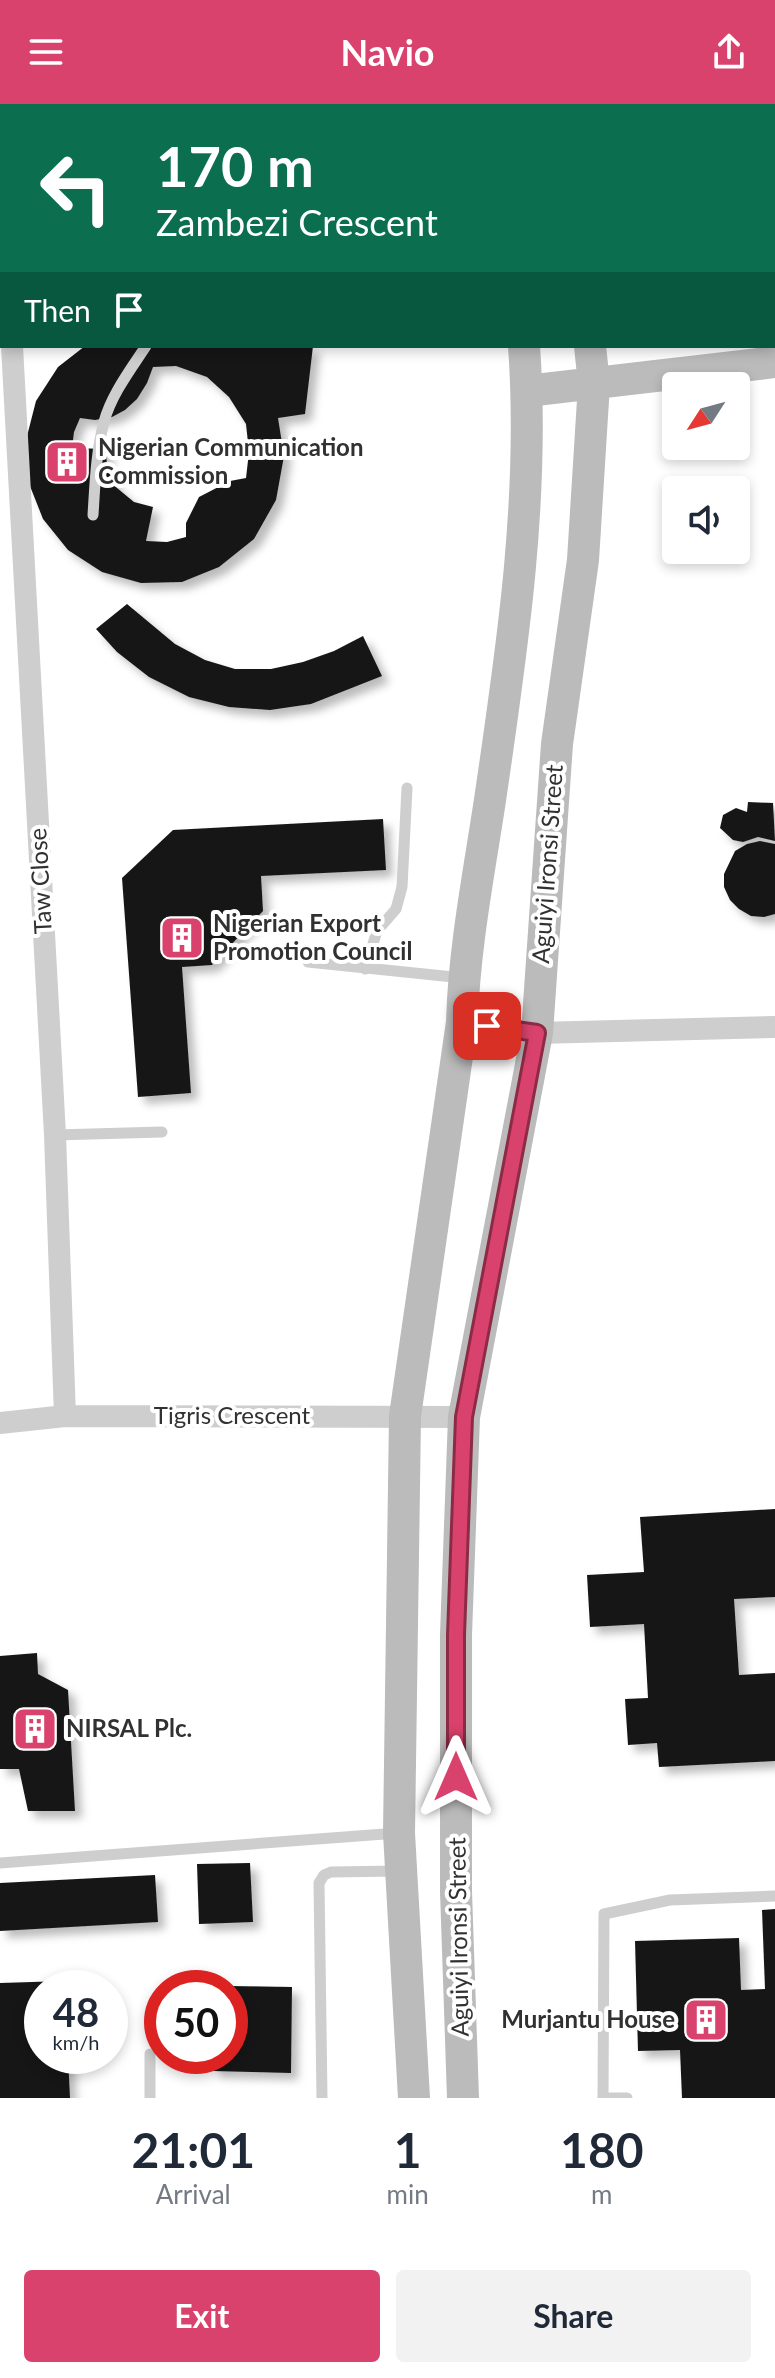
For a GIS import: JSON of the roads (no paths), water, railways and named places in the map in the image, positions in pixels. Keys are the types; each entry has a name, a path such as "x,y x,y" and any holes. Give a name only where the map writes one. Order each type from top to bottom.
{"main road":[{"name":"Aguiyi Ironsi Street","path":"414,2098 399,1833 405,1416 462,1022 463,978 499,738 521,557 527,391 524,348"},
{"name":"Aguiyi Ironsi Street","path":"463,2098 456,1891 456,1635 464,1417 537,1033 557,744 583,560 594,384 590,348"},
{"path":"527,391 775,362"}],"street":[{"name":"Taw Close","path":"12,348 55,1135 65,1416"},
{"path":"462,1022 537,1033 775,1027"},
{"name":"Tigris Crescent","path":"0,1423 65,1416 464,1417"}],"lane":[{"path":"93,515 95,468 104,419 123,380 145,348"},
{"path":"365,969 377,931 396,909 402,887 407,788"},
{"path":"308,962 463,978"},
{"path":"55,1135 162,1132"},
{"path":"0,1863 399,1833"},
{"path":"322,2098 319,1883 324,1875 331,1872 402,1870"},
{"path":"627,2098 606,2098 604,1914 670,1900 775,1896"},
{"path":"150,2074 150,2098"}],"place":[{"name":"Nigerian Communication Commission","path":"67,462"},
{"name":"Nigerian Export Promotion Council","path":"182,938"},
{"name":"NIRSAL Plc.","path":"35,1729"},
{"name":"Murjantu House","path":"706,2020"}]}
